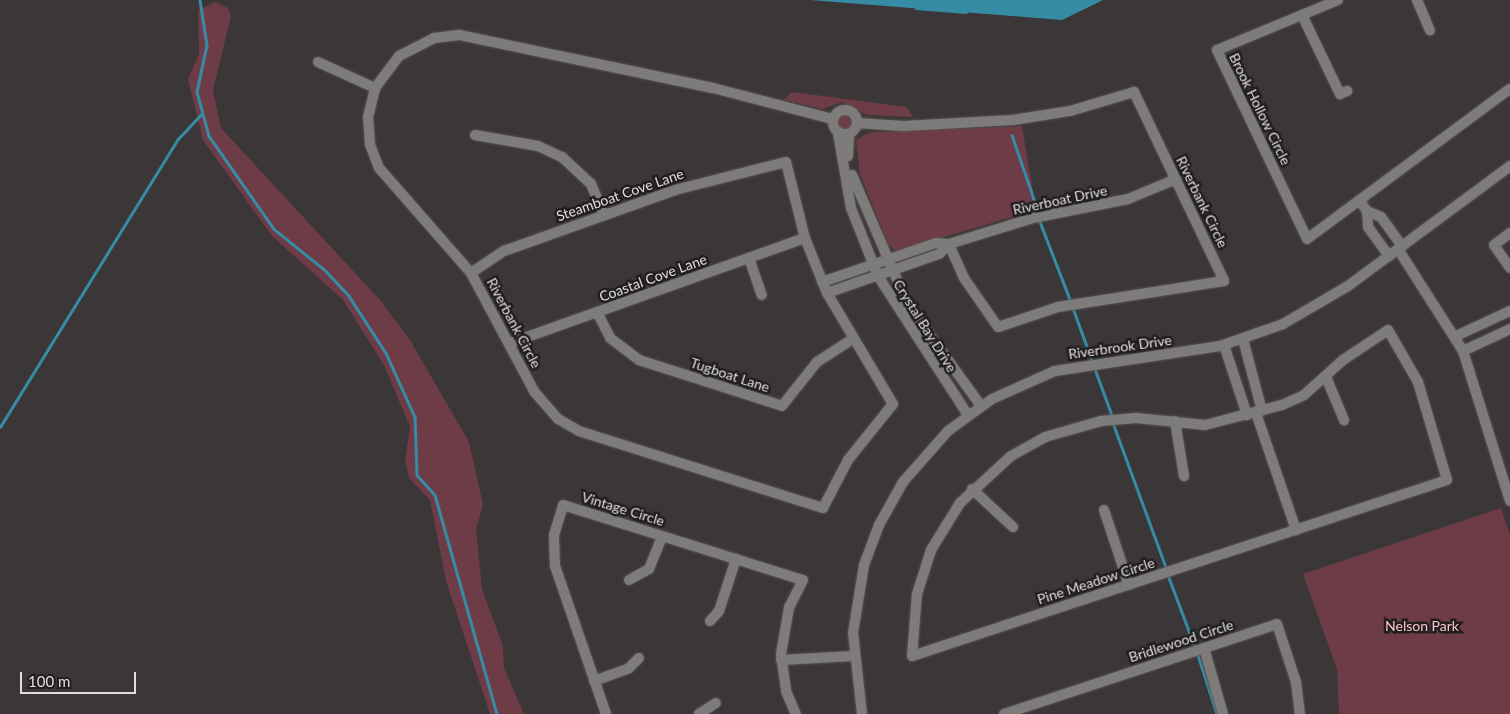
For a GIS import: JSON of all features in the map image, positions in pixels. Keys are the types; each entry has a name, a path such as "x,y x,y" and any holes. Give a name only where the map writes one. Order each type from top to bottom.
{"street":[{"name":"Brook Hollow Circle","path":"1338,0 1217,50 1307,239 1510,89"},
{"path":"1417,0 1430,30"},
{"path":"1302,15 1340,94 1347,91"},
{"name":"Riverbank Circle","path":"786,162 805,238 822,282 851,340 893,404 857,447 823,508 569,426 540,401 471,273 379,168 368,131 375,88 390,66 410,48 434,38 460,35 713,88 833,119"},
{"path":"318,62 375,88"},
{"name":"Riverbank Circle","path":"857,123 904,126 1013,120 1070,111 1134,92 1224,281 1067,306 998,327 964,278 949,244"},
{"path":"833,119 848,110 857,123 849,134 838,132"},
{"name":"Crystal Bay Drive","path":"833,119 838,132 851,208 878,276 968,415"},
{"name":"Crystal Bay Drive","path":"849,134 847,150 856,194 890,272 908,305 981,406"},
{"path":"475,135 538,146 562,156 591,184 604,215"},
{"name":"Steamboat Cove Lane","path":"471,273 504,251 604,215 702,182 786,162"},
{"name":"Riverbrook Drive","path":"862,714 854,656 859,583 878,525 918,462 968,415 1023,383 1074,366 1224,345 1310,311 1510,166"},
{"name":"Riverboat Drive","path":"949,244 1033,218 1128,199 1176,179"},
{"path":"1359,200 1367,212 1368,227 1396,250"},
{"path":"1367,212 1381,217 1396,250 1456,336 1463,351 1510,501"},
{"path":"1510,233 1494,245 1510,268"},
{"name":"Coastal Cove Lane","path":"510,344 805,238"},
{"path":"822,282 936,243 949,244"},
{"path":"827,293 939,254 949,244"},
{"path":"749,258 762,296"},
{"path":"1456,336 1510,311"},
{"name":"Tugboat Lane","path":"597,312 610,338 639,360 782,406 817,362 851,340"},
{"path":"1463,351 1510,329"},
{"name":"Pine Meadow Circle","path":"1388,330 1418,382 1447,480 912,656 913,614 923,572 940,532 972,489 1011,456 1063,430 1120,418 1206,425 1255,413 1304,395 1326,377 1388,330"},
{"path":"1243,339 1256,390 1255,413"},
{"path":"1224,345 1242,393 1255,413 1296,530"},
{"path":"1326,377 1344,420"},
{"path":"1242,393 1256,390"},
{"path":"1176,422 1184,476"},
{"path":"972,489 1013,527"},
{"name":"Vintage Circle","path":"606,714 554,566 554,535 563,505 803,580 784,626 781,660 796,714"},
{"path":"1104,510 1129,585"},
{"path":"629,580 649,569 662,536"},
{"path":"710,622 719,611 736,559"},
{"name":"Bridlewood Circle","path":"1004,714 1277,624 1296,682 1300,714"},
{"path":"1204,648 1223,714"},
{"path":"781,660 854,656"},
{"path":"594,681 629,668 639,658"},
{"path":"699,714 716,703"}],"green space":[{"path":"215,2 228,8 231,16 213,90 221,128 380,300 410,340 469,442 483,504 476,530 482,589 503,646 504,668 524,714 490,714 446,581 430,500 409,478 405,460 410,427 384,365 343,300 272,236 203,140 188,79 199,54 198,10"},
{"path":"792,92 907,107 913,117 867,115 842,102 823,109 783,100"},
{"path":"845,112 852,115 855,122 852,129 845,132 838,129 835,122 838,115"},
{"path":"1022,126 1036,210 896,251 888,244 860,174 856,140 870,132"},
{"name":"Nelson Park","path":"1501,508 1510,535 1510,714 1339,714 1337,669 1303,574"}],"water":[{"path":"810,0 1103,0 1062,20"}],"waterway":[{"path":"200,0 207,45 197,92 209,136 274,229 325,270 349,296 386,353 415,417 417,475 435,495 497,714"},
{"path":"916,8 966,12"},
{"path":"0,427 178,139 200,115"},
{"path":"1012,135 1039,214"},
{"path":"1039,219 1071,302"},
{"path":"1073,308 1093,363"},
{"path":"1095,369 1113,418"},
{"path":"1113,423 1167,570"},
{"path":"1168,575 1195,647"},
{"path":"1197,652 1217,714"}]}
